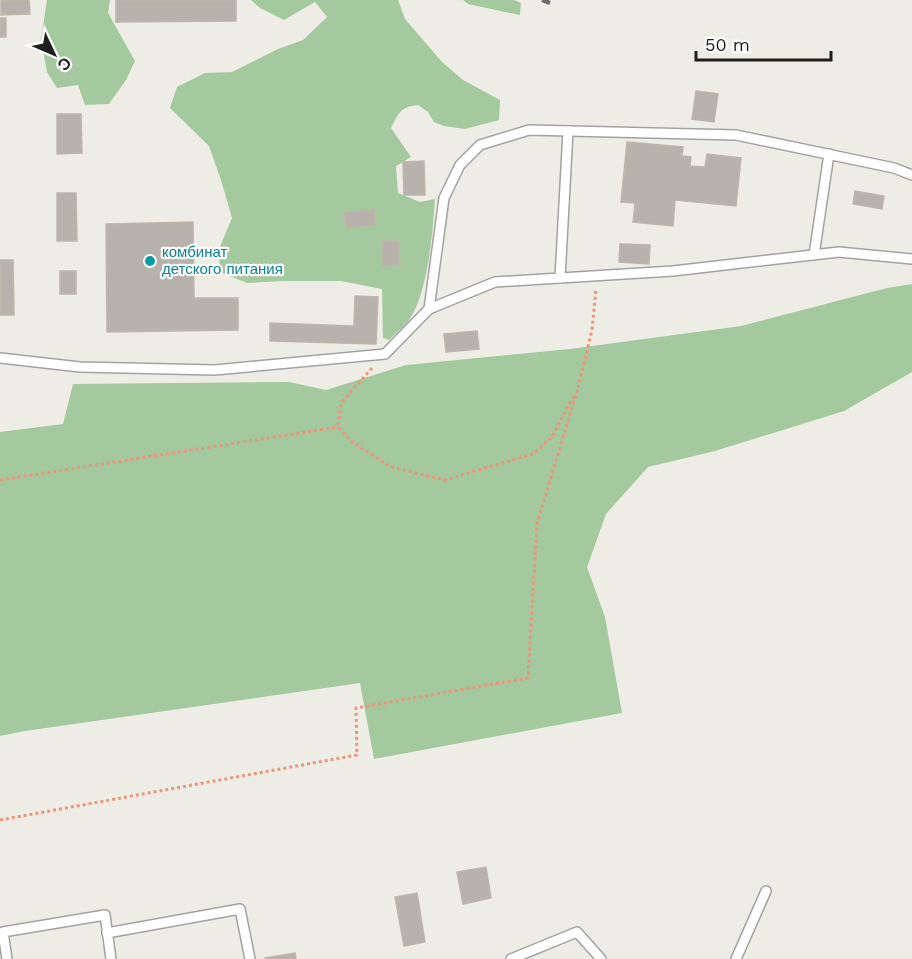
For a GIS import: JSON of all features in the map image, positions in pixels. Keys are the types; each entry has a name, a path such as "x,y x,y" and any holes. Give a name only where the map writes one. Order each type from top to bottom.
{"lane":[{"path":"429,309 444,198 460,165 480,145 529,130 736,135 894,168 912,175"},
{"path":"560,278 568,131"},
{"path":"814,255 829,154"},
{"path":"0,358 80,367 215,370 385,354 429,309 495,282 673,271 839,252 912,259"},
{"path":"736,959 766,891"},
{"path":"107,933 240,909 250,959"},
{"path":"7,959 3,932 105,915 111,959"},
{"path":"511,959 578,932 601,959"}],"path":[{"path":"0,820 357,755 356,708 528,678 537,524 578,388 592,330 597,276"},
{"path":"338,427 341,403 385,354"},
{"path":"338,427 351,441 391,467 445,480 533,454 552,437 578,388"},
{"path":"0,480 338,427"}],"green space":[{"path":"47,0 110,0 108,13 135,61 126,80 109,104 85,105 78,85 57,88 47,72 41,40"},
{"path":"251,0 398,0 405,19 442,62 463,80 500,100 499,120 465,129 434,122 428,112 418,105 407,107 401,112 391,128 411,157 396,166 398,193 420,202 435,199 433,228 421,294 409,320 389,340 383,338 382,289 341,281 247,283 220,272 219,249 232,218 209,146 170,108 177,87 205,73 232,72 278,49 303,40 327,17 315,2 284,20 260,8"},
{"path":"463,0 514,0 521,3 520,15 468,4"},
{"path":"912,284 912,372 844,411 715,451 648,467 606,514 587,567 605,617 622,713 374,759 360,683 0,736 0,432 63,424 73,384 289,382 326,390 406,365 570,349 741,326 887,288"}],"building":[{"path":"1,0 29,0 30,14 1,15"},
{"path":"116,0 236,0 236,21 116,22"},
{"path":"0,18 6,18 6,37 0,37"},
{"path":"696,91 718,94 714,122 692,119"},
{"path":"57,114 81,114 82,153 57,154"},
{"path":"627,142 683,147 682,156 691,157 690,166 705,167 707,154 741,158 736,206 675,200 673,226 633,222 635,203 621,202"},
{"path":"424,161 425,195 404,195 403,162"},
{"path":"855,191 884,196 882,209 853,204"},
{"path":"57,193 76,193 77,241 57,241"},
{"path":"374,209 376,225 346,228 344,213"},
{"name":"комбинат детского питания","path":"193,222 194,298 238,298 238,330 107,332 106,224"},
{"path":"382,241 398,241 400,264 383,266"},
{"path":"620,244 650,245 649,264 619,262"},
{"path":"0,260 13,260 14,315 0,315"},
{"path":"60,271 76,271 76,294 60,294"},
{"path":"355,296 378,297 376,344 270,341 270,323 354,326"},
{"path":"477,331 479,349 446,352 444,334"},
{"path":"486,867 491,898 463,904 457,872"},
{"path":"417,893 425,942 404,946 395,897"},
{"path":"295,953 296,959 265,958"}],"railway":[{"path":"542,0 550,3"}],"place":[{"name":"комбинат детского питания","path":"150,261"}]}
